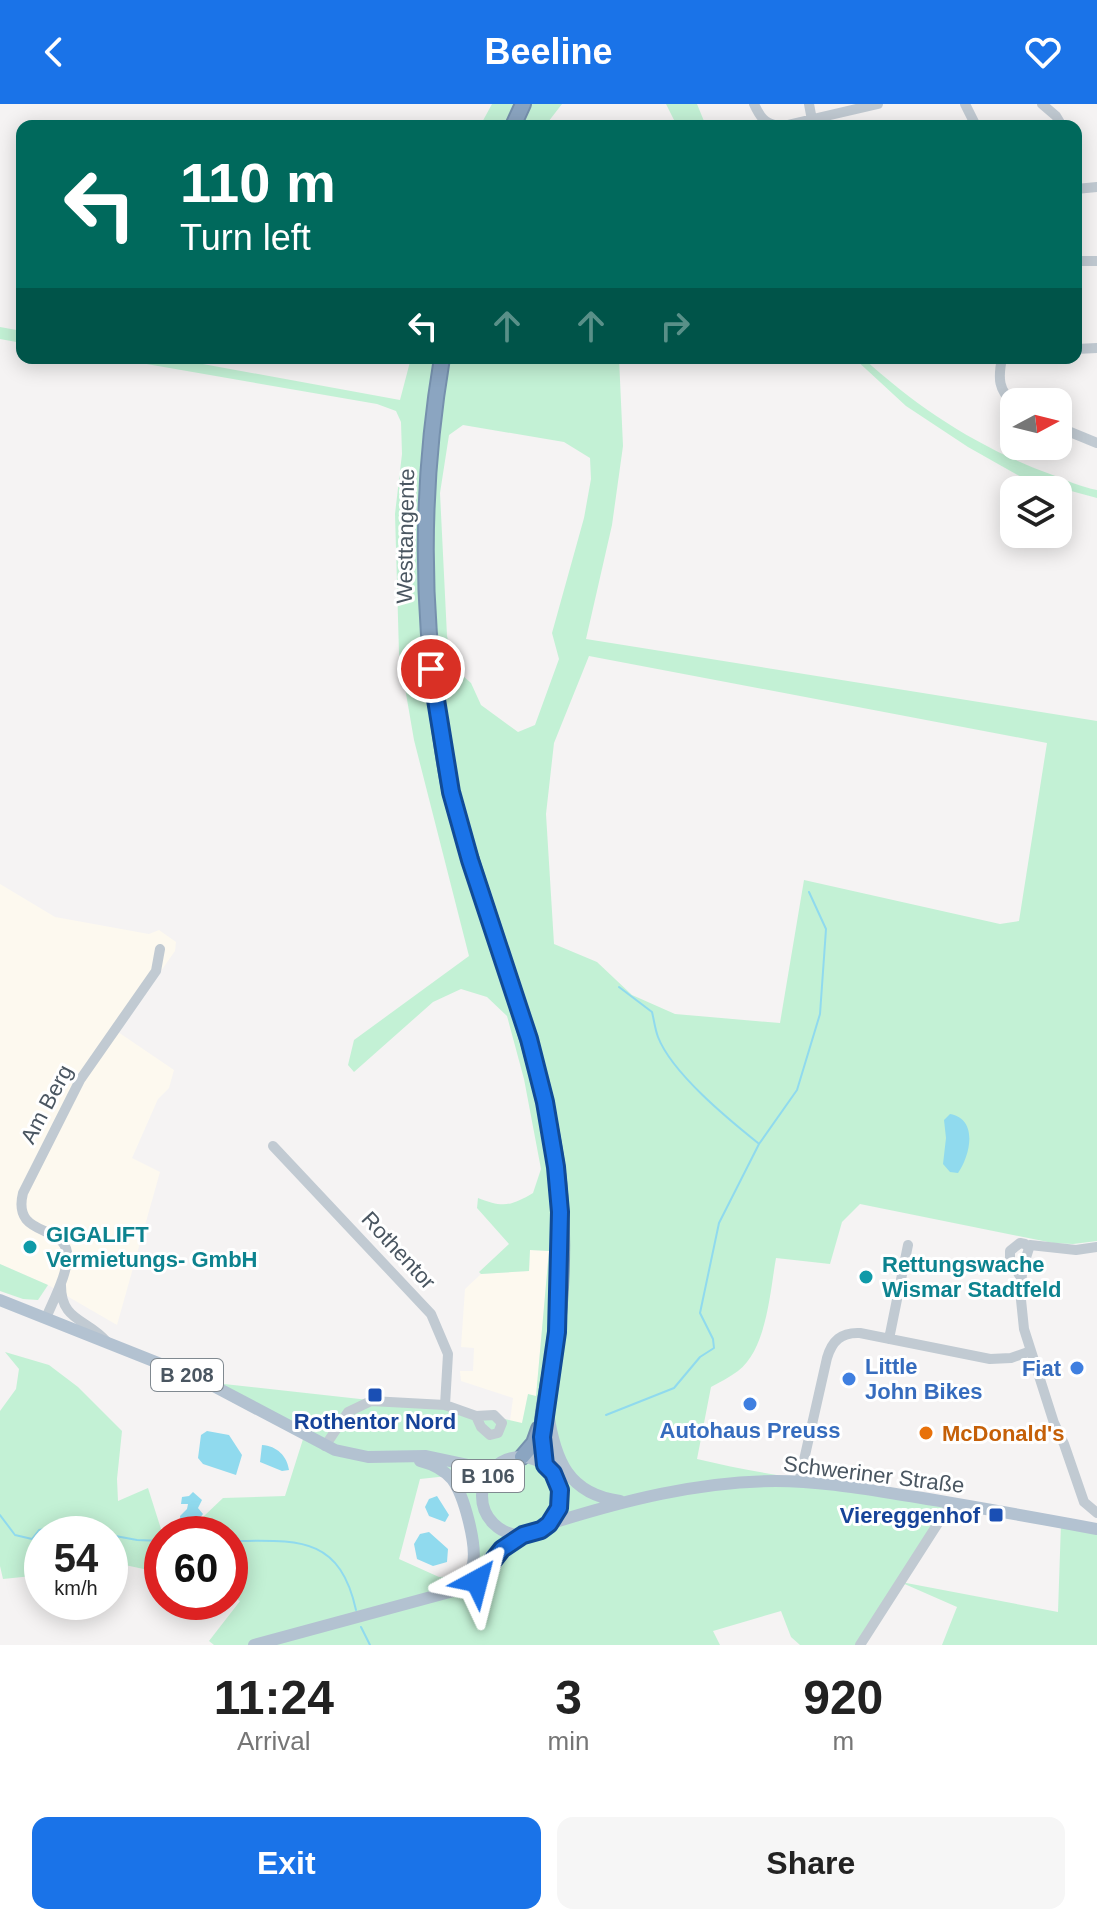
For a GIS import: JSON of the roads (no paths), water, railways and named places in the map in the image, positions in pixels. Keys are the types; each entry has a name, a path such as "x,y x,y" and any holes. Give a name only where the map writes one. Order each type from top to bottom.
{"highway":[{"name":"Westtangente","path":"441,364 426,491 426,612 431,669 451,792 529,1039 550,1124 560,1212 557,1332 542,1445 545,1465"},
{"name":"Westtangente","path":"522,1457 534,1443 545,1411"}],"main road":[{"name":"B 208","path":"0,1300 206,1382 325,1446 350,1455 385,1458 426,1456 484,1468 495,1467"},
{"path":"545,1411 552,1437 577,1486 596,1497 627,1502"},
{"name":"B 106","path":"486,1571 495,1546 492,1522 484,1507 482,1491 495,1467 503,1461 522,1457 545,1465 553,1473 560,1490"},
{"name":"B 106","path":"385,1458 433,1465 448,1476 461,1497 473,1548 473,1563 463,1580 437,1596"},
{"path":"451,1461 470,1474 482,1491"},
{"name":"Schweriner Straße","path":"549,1524 598,1509 704,1486 799,1482 886,1492 1097,1529"},
{"path":"560,1490 576,1507 598,1509"},
{"path":"549,1524 559,1508 560,1490"},
{"name":"B 106","path":"492,1522 506,1532 523,1535"},
{"name":"B 106","path":"254,1645 468,1587 486,1571 502,1549 523,1535 541,1530 549,1524"}],"street":[{"path":"809,104 812,120 878,104"},
{"path":"1042,104 1058,120"},
{"path":"1001,364 998,378 1001,388"},
{"path":"1072,433 1097,443"},
{"name":"Am Berg","path":"46,1318 67,1260 65,1246 26,1219 21,1207 23,1193 80,1080 156,971 160,949"},
{"name":"Rothentor","path":"273,1146 431,1314 448,1354 445,1405"},
{"path":"889,1339 908,1245"},
{"path":"1097,1247 1076,1250 1030,1245 1021,1278 1020,1304 1054,1423 1084,1502 1097,1513"},
{"path":"62,1277 61,1295 65,1309 107,1342"},
{"path":"799,1482 831,1345 838,1337 848,1333 990,1359 1011,1358 1031,1351"},
{"path":"325,1446 348,1412 367,1403 445,1405 476,1416"},
{"path":"860,1645 951,1503"}],"water":[{"path":"950,1114 959,1117 968,1130 966,1157 958,1173 950,1172 943,1164 946,1138 944,1120"},
{"path":"207,1431 229,1435 242,1455 236,1475 203,1464 198,1458 201,1435"},
{"path":"262,1445 280,1453 289,1470 282,1471 260,1462"},
{"path":"193,1492 202,1500 198,1508 201,1516 180,1516 188,1504 181,1504 182,1497"},
{"path":"437,1496 449,1515 445,1522 429,1516 425,1507 429,1499"},
{"path":"429,1532 448,1549 447,1562 433,1566 417,1559 414,1544 420,1534"}],"waterway":[{"path":"606,1415 674,1388 700,1357 714,1348 713,1339 700,1313 719,1223 759,1144 797,1090 820,1014 826,929 809,892"},
{"path":"619,987 652,1012 665,1051 688,1080 758,1143"},
{"path":"0,1515 15,1535 24,1537"},
{"path":"128,1538 144,1540"},
{"path":"248,1541 294,1543 326,1554 348,1585 356,1610"},
{"path":"361,1627 370,1645"}],"place":[{"name":"GIGALIFT Vermietungs- GmbH","path":"30,1247"},
{"name":"Rettungswache Wismar Stadtfeld","path":"866,1277"},
{"name":"Fiat","path":"1077,1368"},
{"name":"Little John Bikes","path":"849,1379"},
{"name":"Rothentor Nord","path":"375,1395"},
{"name":"Autohaus Preuss","path":"750,1404"},
{"name":"McDonald's","path":"926,1433"},
{"name":"Viereggenhof","path":"996,1515"}]}
